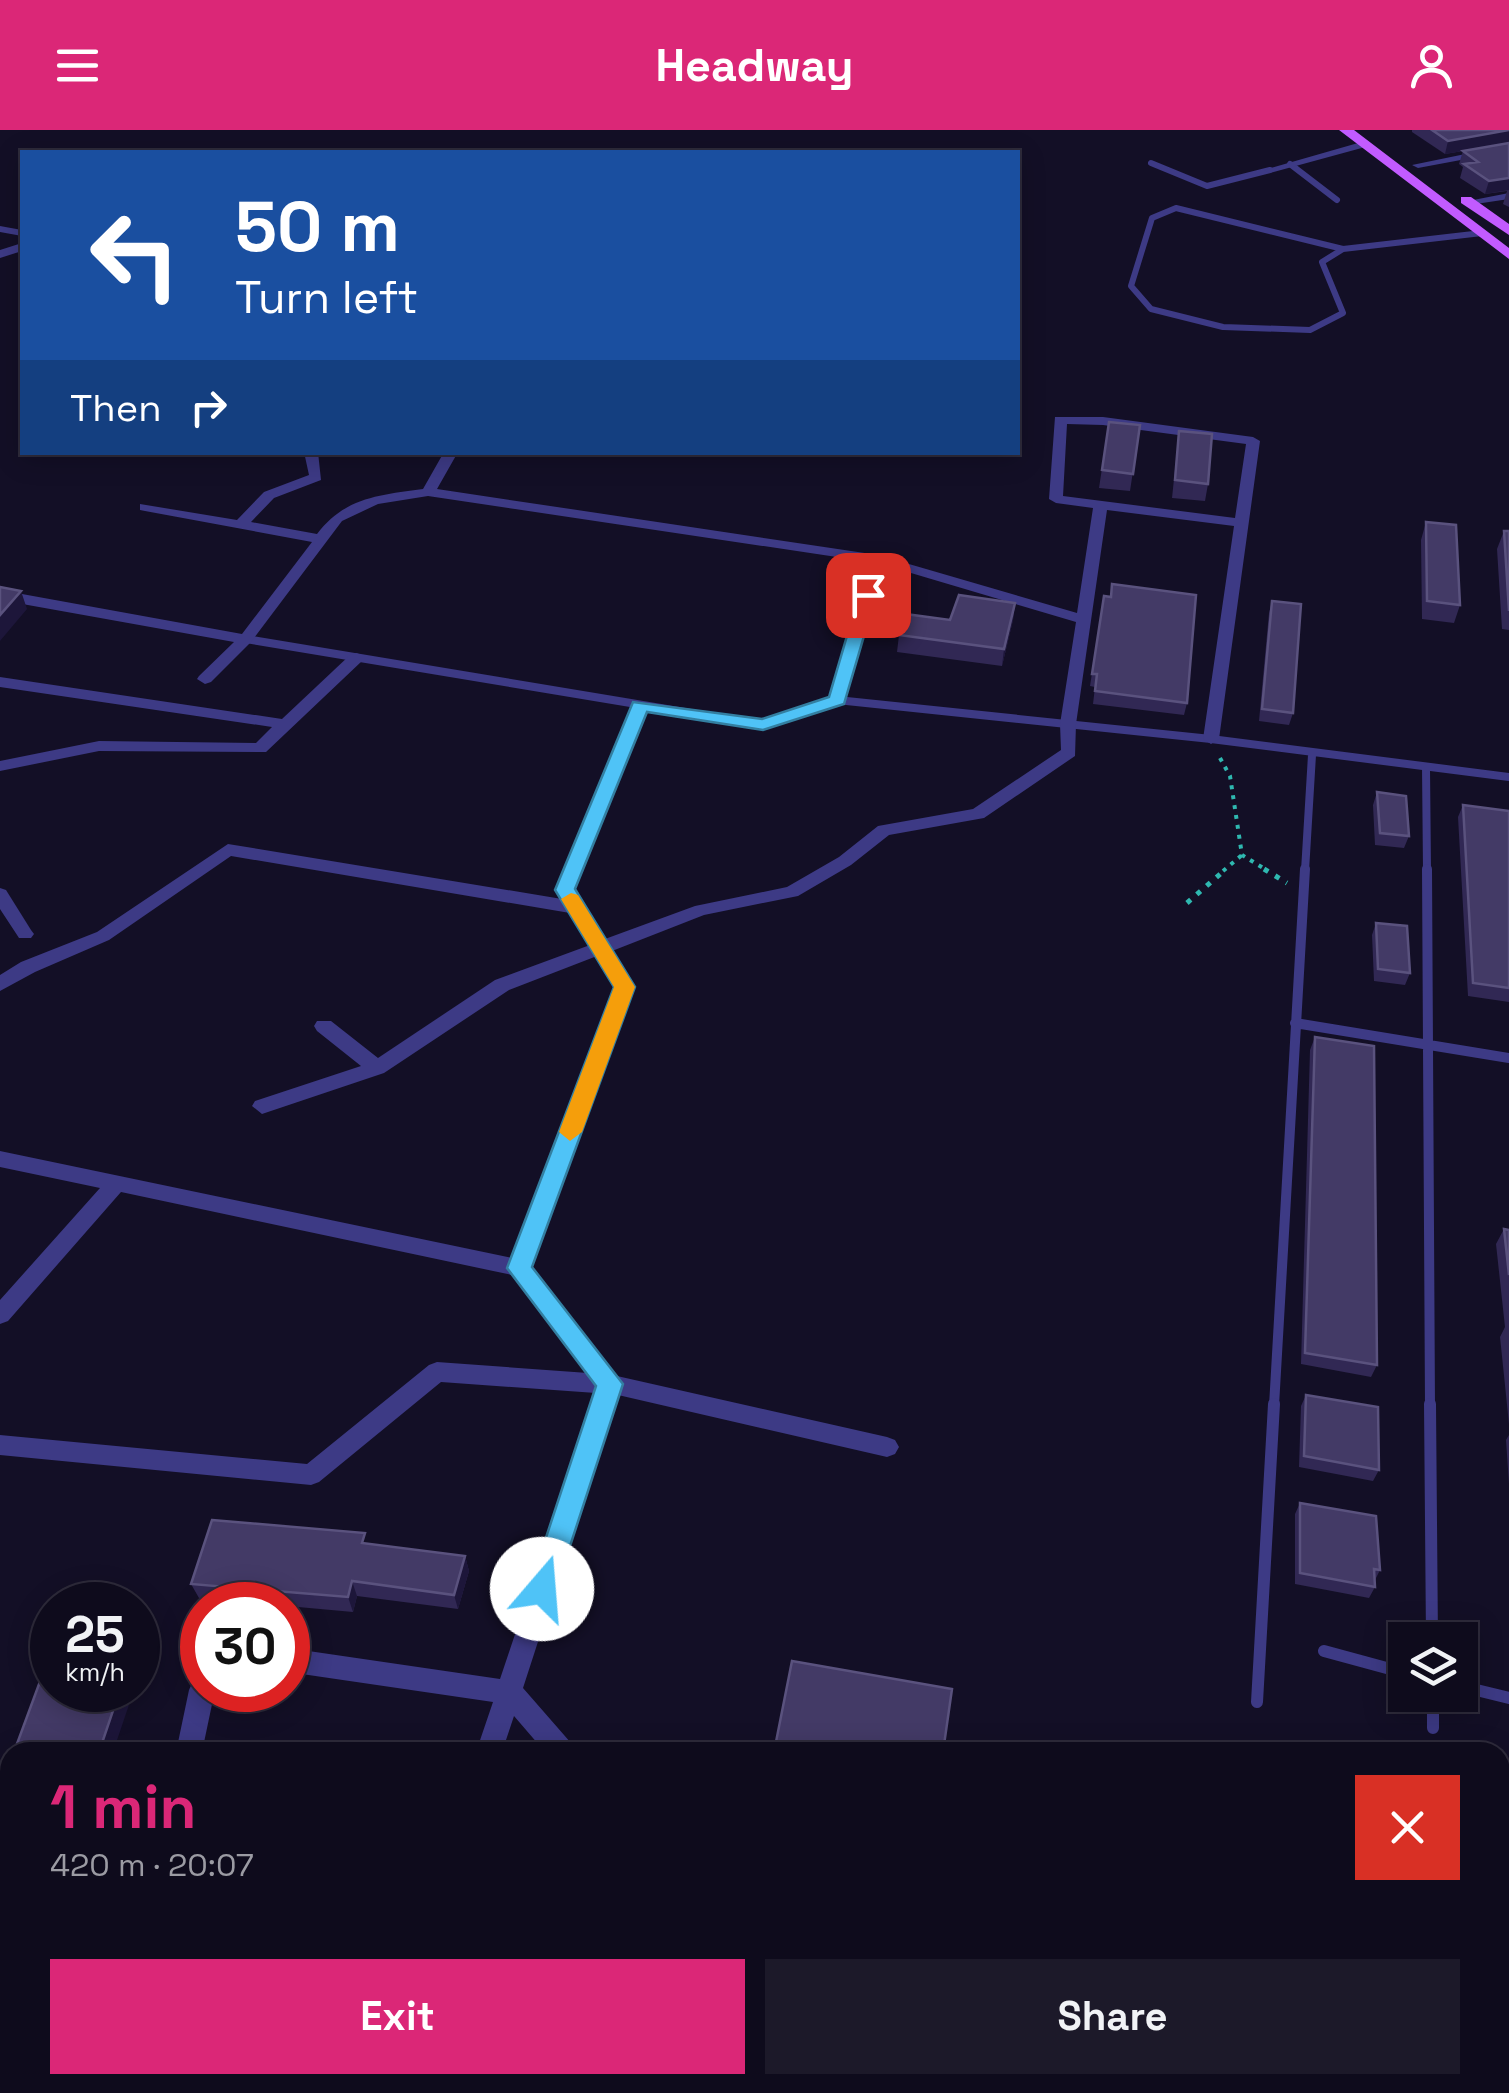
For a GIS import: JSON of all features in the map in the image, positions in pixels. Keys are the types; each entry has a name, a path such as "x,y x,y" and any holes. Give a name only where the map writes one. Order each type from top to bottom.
{"main road":[{"path":"1346,130 1367,137 1418,166 1508,230"},
{"path":"1367,137 1476,234 1509,255"}],"street":[{"path":"1270,170 1367,137"},
{"path":"1418,166 1509,148"},
{"path":"1469,202 1509,196"},
{"path":"1211,739 1242,523 1253,441 1104,420 1060,420 1056,499 1242,523"},
{"path":"242,524 269,496 316,477 311,455"},
{"path":"428,492 449,455"},
{"path":"206,679 246,639 337,518 374,500 428,492 878,560 1084,620"},
{"path":"262,1106 377,1068 502,985 701,910 792,892 846,861 884,830 978,814 1069,752 1068,724 1101,505"},
{"path":"144,507 320,539"},
{"path":"837,700 878,560"},
{"path":"0,595 246,639"},
{"path":"0,766 99,746 260,748 356,658"},
{"path":"0,682 284,724"},
{"path":"520,1268 625,987 565,890 640,706"},
{"path":"0,984 28,967 104,936 228,850 577,908"},
{"path":"0,894 25,934"},
{"path":"324,1026 377,1068"},
{"path":"0,1159 520,1268 610,1384"},
{"path":"0,1315 118,1183"},
{"path":"0,1446 310,1475 437,1372 610,1384 887,1447"},
{"path":"492,1742 610,1384"},
{"path":"310,1663 509,1692 553,1742"},
{"path":"191,1742 197,1712"}],"lane":[{"path":"1151,163 1207,186 1270,170"},
{"path":"1290,164 1337,200"},
{"path":"1343,249 1322,262 1343,313 1310,330 1223,327 1151,309 1131,286 1152,218 1176,208 1343,249 1508,230"},
{"path":"246,639 763,725 837,700 1211,739 1312,755 1509,777"},
{"path":"1257,1702 1312,755"},
{"path":"1426,767 1432,1622"},
{"path":"1296,1023 1509,1058"},
{"path":"1324,1651 1388,1668"},
{"path":"1478,1690 1509,1698"},
{"path":"1433,1712 1433,1728"}],"path":[{"path":"1211,739 1230,776 1242,856 1302,893"},
{"path":"1187,903 1242,856"}],"building":[{"path":"1432,130 1509,130 1448,141"},
{"path":"1509,143 1509,178 1489,181 1464,164 1478,162 1463,151"},
{"path":"1109,422 1140,425 1133,474 1102,470"},
{"path":"1179,431 1212,434 1208,484 1175,480"},
{"path":"1426,522 1456,525 1460,605 1427,601"},
{"path":"1504,531 1509,531 1509,611"},
{"path":"1112,584 1196,595 1187,703 1095,691 1097,674 1092,674 1104,596 1111,597"},
{"path":"0,587 21,591 0,615"},
{"path":"959,595 1015,603 1004,649 899,635 905,614 950,620"},
{"path":"1272,601 1301,604 1293,713 1262,709"},
{"path":"1377,792 1406,796 1409,836 1380,833"},
{"path":"1463,805 1509,811 1509,988 1473,983"},
{"path":"1376,923 1407,926 1410,973 1378,969"},
{"path":"1315,1037 1374,1046 1377,1365 1305,1353"},
{"path":"1504,1229 1509,1230 1509,1275"},
{"path":"1306,1395 1378,1407 1379,1470 1304,1456"},
{"path":"1300,1503 1376,1516 1380,1570 1374,1569 1375,1587 1300,1573"},
{"path":"212,1520 365,1533 362,1543 465,1556 454,1595 352,1581 348,1597 310,1594 310,1582 192,1582"},
{"path":"792,1661 952,1689 944,1742 776,1742"},
{"path":"30,1709 30,1712 113,1712 102,1742 18,1742"}],"slow traffic":[{"path":"570,1132 625,987 571,899"}],"route":[{"path":"542,1589 610,1384 520,1268 625,987 565,890 640,706 763,725 837,700 868,595"}]}
